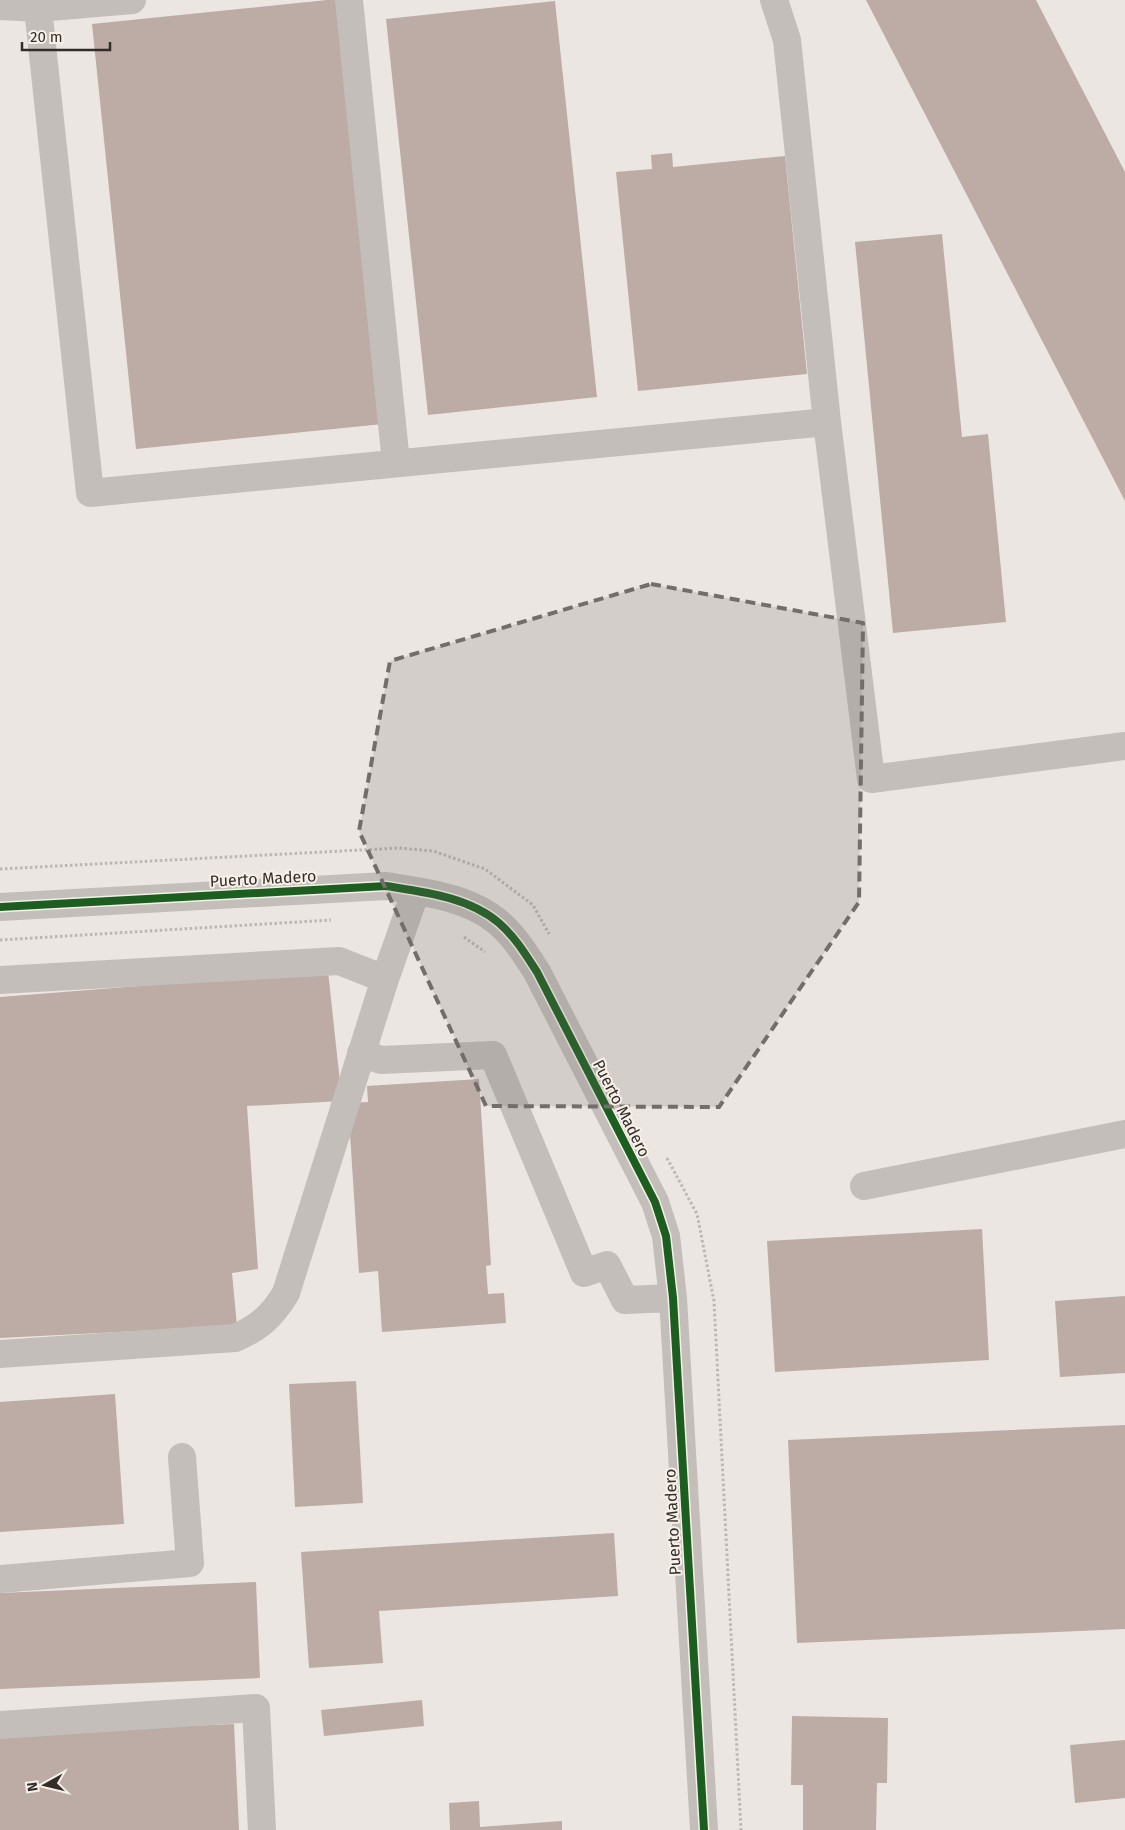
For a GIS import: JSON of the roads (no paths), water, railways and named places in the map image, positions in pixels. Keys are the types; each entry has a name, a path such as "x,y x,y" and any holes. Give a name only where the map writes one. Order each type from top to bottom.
{"street":[{"path":"132,0 16,5 90,493 828,422"},
{"path":"349,0 396,463"},
{"path":"774,0 787,40 828,422 871,779 1125,746"},
{"name":"Puerto Madero","path":"0,907 386,886 449,898 475,908 499,923 517,943 537,972 655,1202 666,1236 673,1298 704,1830"},
{"path":"0,1354 235,1338 251,1332 277,1308 286,1293 361,1053 416,891"},
{"path":"0,980 339,961 385,979"},
{"path":"361,1053 381,1060 493,1055 584,1273 607,1265 625,1300 673,1298"},
{"path":"864,1186 1125,1134"},
{"path":"0,1579 190,1563 182,1457"},
{"path":"0,1725 256,1708 262,1830"}]}
